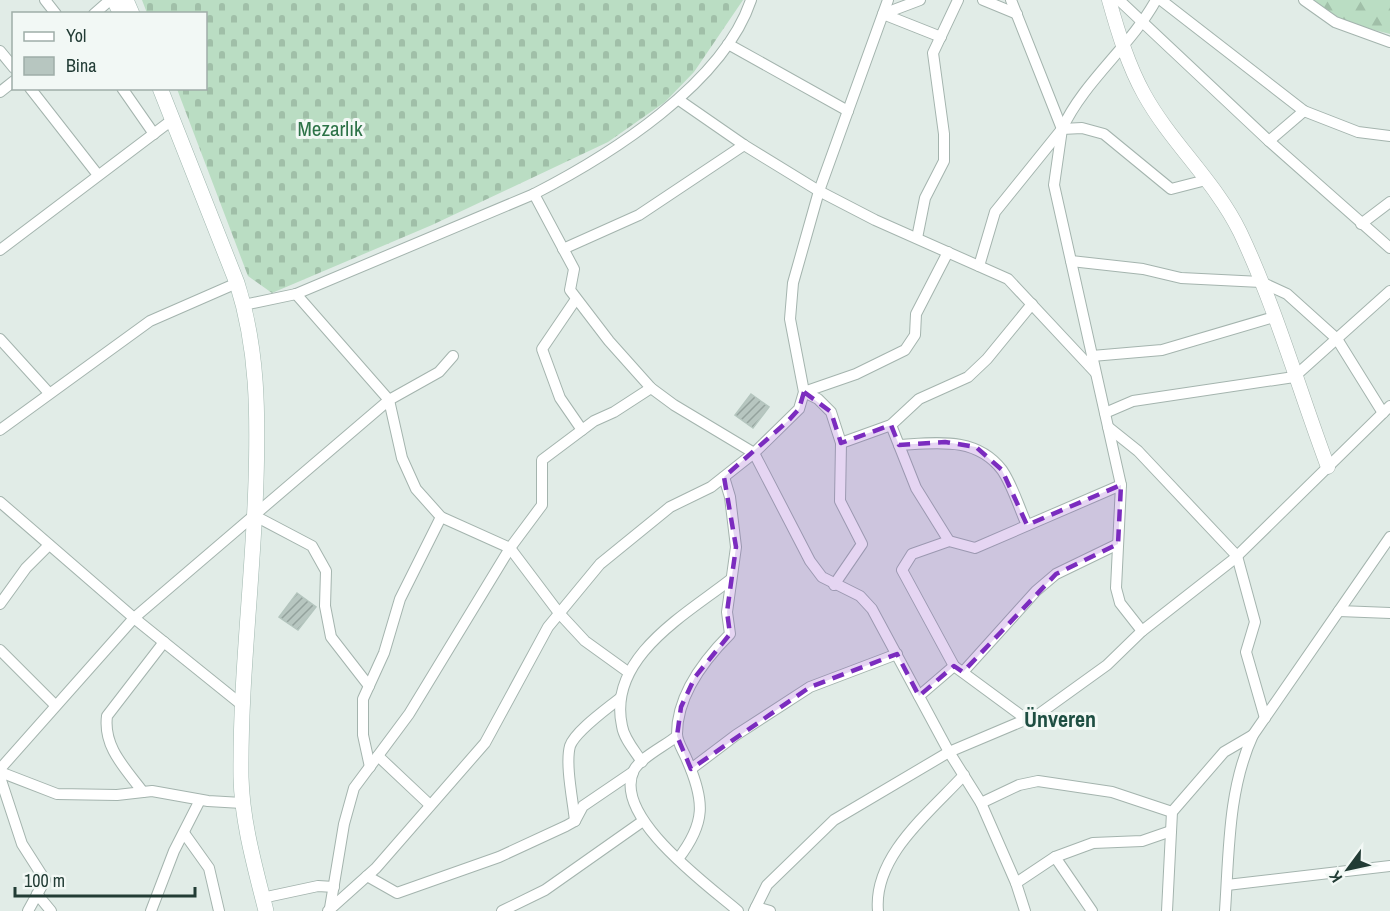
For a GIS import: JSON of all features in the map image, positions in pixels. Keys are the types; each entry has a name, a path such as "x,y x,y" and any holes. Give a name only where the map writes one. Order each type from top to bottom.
{"main road":[{"path":"160,90 237,283 244,306 256,369 255,516 242,705 242,802 264,904"}],"street":[{"path":"45,0 54,12"},
{"path":"97,12 112,0"},
{"path":"244,306 297,294 534,194 600,156 679,100 728,44 746,15 751,0"},
{"path":"329,910 367,876 485,743 548,627 600,564 670,507 711,488 754,453 799,409 804,392 790,319 789,301 819,191 888,0"},
{"path":"883,14 920,0"},
{"path":"917,238 925,198 944,161 942,113 933,53 958,0"},
{"path":"983,0 1017,14"},
{"path":"1011,0 1062,129 1054,185 1121,485 1118,595 1120,603 1142,631"},
{"path":"1109,0 1123,48 1144,94 1220,197 1239,232 1261,282 1328,467"},
{"path":"1119,0 1269,141 1390,248"},
{"path":"979,266 995,212 1062,129 1071,109 1143,24 1156,0"},
{"path":"1161,0 1304,111 1358,132 1390,136"},
{"path":"1304,0 1335,22 1353,31 1390,42"},
{"path":"883,14 940,37"},
{"path":"728,44 848,111"},
{"path":"0,51 12,66"},
{"path":"0,92 12,83"},
{"path":"32,90 99,175"},
{"path":"123,90 154,134"},
{"path":"679,100 744,145 819,191 1008,279 1096,372"},
{"path":"1269,141 1304,111"},
{"path":"0,250 172,120"},
{"path":"1062,129 1082,128 1104,135 1171,189 1206,180"},
{"path":"563,249 639,215 744,145"},
{"path":"534,194 574,269 570,290 576,299 651,388 674,405 754,453 810,561 822,577 860,596 872,609 949,752 981,803 1017,883 1025,911"},
{"path":"1361,224 1390,202"},
{"path":"804,392 856,374 905,350 915,335 916,314 948,252"},
{"path":"770,911 755,909 767,885 834,820 949,752 1039,714 1107,664 1142,631 1237,556 1387,410 1337,339 1287,294 1261,282 1181,278 1143,269 1071,261"},
{"path":"0,430 150,321 237,283"},
{"path":"1105,413 1133,401 1294,378 1390,291"},
{"path":"297,294 389,400 402,458 416,489 441,517 510,548 560,613 585,641 628,672"},
{"path":"576,299 542,349 560,398 582,430"},
{"path":"841,443 891,425 919,399 968,377 1032,304"},
{"path":"1092,356 1162,350 1274,317"},
{"path":"0,339 49,393"},
{"path":"242,802 200,800 152,791 117,795 57,794 0,770 134,618 389,400 439,372 453,356"},
{"path":"329,910 344,824 354,788 409,714 510,548 542,506 542,460 582,430 651,388"},
{"path":"804,392 818,399 831,412 841,443 840,501 862,544 834,585"},
{"path":"891,425 916,488 949,541"},
{"path":"1108,427 1138,451 1237,556 1256,622 1246,652 1265,718"},
{"path":"899,445 945,442 976,447 1002,470 1028,525"},
{"path":"678,859 690,842 700,816 701,804 691,769 677,736 681,707 695,677 713,652 730,634 727,612 736,547 730,497 724,477"},
{"path":"1026,719 958,669 902,570 912,554 949,541 975,548 1121,485"},
{"path":"0,502 134,618 242,705"},
{"path":"255,516 312,546 326,571 325,606 331,637 369,686"},
{"path":"370,767 363,735 363,699 384,653 400,599 441,517"},
{"path":"1225,911 1237,785 1253,735 1390,537"},
{"path":"919,696 958,669 1056,574 1118,544"},
{"path":"0,604 26,568 49,545"},
{"path":"642,762 622,728 620,698 628,672 655,639 730,580"},
{"path":"1339,611 1390,613"},
{"path":"143,792 109,744 105,730 107,716 164,642"},
{"path":"0,650 55,705"},
{"path":"691,769 736,735 810,687 897,654"},
{"path":"575,821 569,761 570,745 596,717 620,698"},
{"path":"1167,911 1172,812 1224,752 1253,735"},
{"path":"367,876 396,893 499,857 575,821 583,806 633,772 642,762 677,736"},
{"path":"378,756 430,805"},
{"path":"633,772 633,795 643,821 661,846 738,911"},
{"path":"878,911 876,896 884,871 905,839 964,775"},
{"path":"0,777 22,844 45,880 28,911"},
{"path":"981,803 1019,785 1038,781 1112,792 1172,812"},
{"path":"151,911 174,851 200,800"},
{"path":"502,911 545,890 643,821"},
{"path":"1017,883 1055,857 1093,843 1142,840 1171,831"},
{"path":"184,833 209,868 219,911"},
{"path":"1055,857 1092,911"},
{"path":"1227,885 1390,867"},
{"path":"264,904 318,886 334,887"},
{"path":"37,894 51,911"}],"highlighted area":[{"path":"804,392 831,412 841,443 891,425 899,445 945,442 976,447 1002,470 1027,525 1121,485 1118,544 1056,574 963,672 954,666 919,696 897,654 810,687 691,769 677,736 681,707 695,677 730,634 727,612 736,547 724,477 788,421 799,409"}],"green space":[{"name":"Mezarlık","path":"142,0 743,0 694,72 665,102 608,142 432,225 272,293 248,276 177,90 207,90 207,12 147,12"},
{"path":"1313,0 1390,0 1390,34 1346,23"}],"building":[{"path":"751,394 769,407 753,428 735,415"},
{"path":"297,593 316,607 298,630 279,617"}],"district":[{"name":"Ünveren","path":"1060,719"}]}
